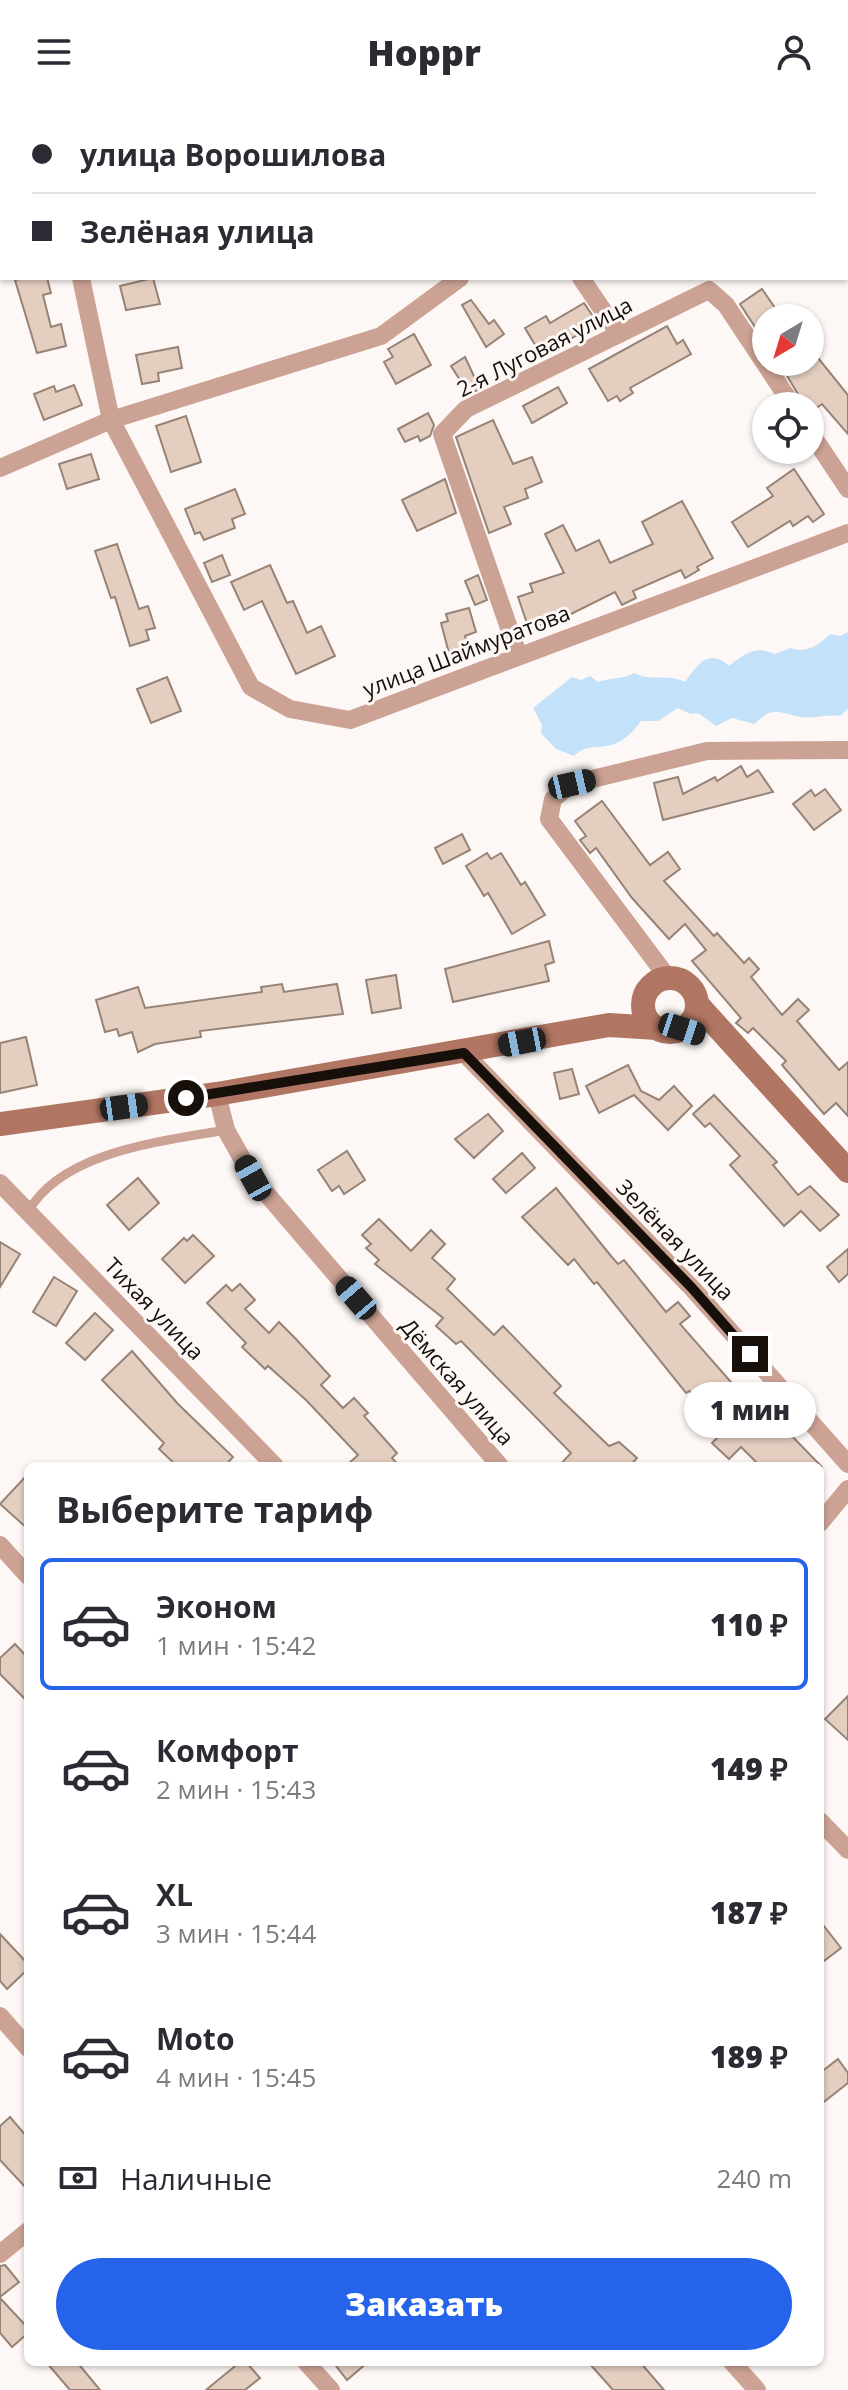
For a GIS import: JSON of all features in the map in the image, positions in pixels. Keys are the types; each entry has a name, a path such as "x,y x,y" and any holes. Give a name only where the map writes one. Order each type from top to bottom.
{"street":[{"name":"улица Шаймуратова","path":"81,280 111,420 251,687 290,709 350,720 518,654 848,533"},
{"path":"0,468 111,420 381,336 457,280"},
{"path":"582,280 619,334"},
{"name":"2-я Луговая улица","path":"518,654 442,434 466,409 709,290 726,305 784,392"},
{"path":"824,453 848,489"},
{"path":"848,750 707,751 572,784 553,799 549,819 668,978 688,985 697,1004 737,1051 848,1171"},
{"path":"609,1025 645,996 654,984 668,978"},
{"path":"645,996 646,1017 657,1028"},
{"path":"0,1124 217,1094 464,1053 609,1025 657,1028 667,1032 682,1029 693,1019 697,1004"},
{"path":"682,1029 737,1051"},
{"name":"Зелёная улица","path":"464,1053 692,1288 848,1464"},
{"name":"Дёмская улица","path":"217,1094 226,1130 253,1178 497,1462"},
{"name":"Тихая улица","path":"0,1183 271,1462"},
{"path":"824,1518 848,1489"},
{"path":"0,1545 24,1572"},
{"path":"824,1825 848,1850"},
{"path":"0,2016 24,2043"},
{"path":"0,2254 24,2234"},
{"path":"310,2366 331,2390"},
{"path":"736,2366 757,2390"}],"lane":[{"path":"28,1212 39,1193 59,1176 132,1147 226,1130"}],"water":[{"path":"848,632 848,709 840,716 806,717 772,712 754,724 732,718 716,726 698,713 690,714 678,708 658,721 641,721 621,741 588,748 574,756 556,749 541,733 542,725 533,708 572,677 581,680 590,676 598,682 634,673 685,682 699,664 710,658 729,666 750,652 761,650 775,654 791,648 808,649 830,634 840,636"}],"building":[{"path":"15,280 48,280 51,293 43,295 51,327 61,324 66,346 37,353"},
{"path":"154,280 160,304 126,310 120,286"},
{"path":"762,289 772,304 752,304 752,322 740,304"},
{"path":"471,300 489,324 494,320 504,334 486,347 462,305"},
{"path":"584,303 598,324 541,355 525,328 546,316 550,323"},
{"path":"667,326 677,344 683,340 691,354 630,388 633,393 620,401 617,396 608,401 589,369"},
{"path":"414,334 431,365 396,384 384,362 393,357 388,349"},
{"path":"178,347 182,368 158,373 159,381 142,384 136,355"},
{"path":"465,357 480,389 469,394 451,366"},
{"path":"824,365 848,395 848,434 824,406 824,392 797,392 787,376 824,376"},
{"path":"74,385 82,405 44,420 34,394 54,386 56,392"},
{"path":"558,387 567,403 532,423 523,406"},
{"path":"428,413 434,425 430,436 420,441 418,436 405,442 398,429"},
{"path":"186,416 201,462 171,472 156,426"},
{"path":"493,420 513,464 532,457 542,482 525,489 528,498 504,507 511,524 489,533 456,437"},
{"path":"91,454 99,479 67,489 59,464"},
{"path":"794,469 824,514 813,522 808,516 793,526 790,521 748,547 732,522 773,496 767,488"},
{"path":"445,479 456,513 417,531 402,500"},
{"path":"235,489 245,514 232,519 235,528 204,540 200,532 195,534 185,509"},
{"path":"682,501 713,558 697,567 699,570 685,578 681,570 633,591 636,598 622,605 615,592 567,616 529,629 518,597 533,592 530,584 564,573 545,534 563,525 576,551 599,540 610,563 653,544 642,522"},
{"path":"117,544 139,609 148,606 155,628 146,630 149,640 130,646 115,597 111,598 95,551"},
{"path":"222,555 230,575 212,582 204,563"},
{"path":"270,565 287,603 293,601 307,633 321,626 335,656 296,674 262,601 244,610 231,582"},
{"path":"478,575 487,600 475,605 465,581"},
{"path":"469,608 476,632 465,636 470,656 451,661 441,623 448,621 446,614"},
{"path":"167,677 181,711 151,723 137,689"},
{"path":"741,766 747,777 758,770 773,792 663,820 654,783 678,777 683,794 715,777 717,781"},
{"path":"825,789 841,810 814,830 793,804 811,790 815,796"},
{"path":"602,801 650,865 668,852 680,869 664,881 714,936 717,933 744,963 749,958 759,969 751,977 782,1015 798,999 809,1010 797,1021 839,1070 848,1062 848,1116 836,1103 824,1114 782,1065 786,1061 753,1028 748,1033 736,1023 741,1018 692,961 706,950 685,924 669,939 632,898 596,848 590,853 580,840 586,836 575,821"},
{"path":"462,834 470,850 443,864 435,848"},
{"path":"487,853 491,859 501,853 521,885 525,882 545,915 512,934 488,893 484,896 466,866"},
{"path":"549,941 554,962 545,965 549,981 453,1002 445,969"},
{"path":"396,975 401,1008 372,1013 366,980"},
{"path":"282,984 284,992 337,984 343,1014 200,1031 201,1037 155,1044 138,1052 132,1032 119,1036 117,1029 105,1032 96,1000 138,987 145,1008 262,992 261,987"},
{"path":"26,1037 37,1085 0,1093 0,1043"},
{"path":"628,1065 641,1091 659,1100 674,1086 692,1106 668,1130 634,1095 599,1113 586,1086"},
{"path":"572,1069 579,1094 560,1099 554,1073"},
{"path":"714,1095 777,1162 773,1165 798,1195 810,1186 839,1215 820,1231 801,1211 784,1226 730,1165 740,1156 710,1123 705,1127 693,1114"},
{"path":"488,1114 503,1131 474,1158 455,1139"},
{"path":"347,1151 365,1180 344,1194 339,1186 332,1191 318,1170"},
{"path":"522,1153 535,1168 506,1193 493,1179"},
{"path":"138,1178 159,1203 129,1230 107,1205"},
{"path":"556,1188 618,1264 624,1260 666,1312 678,1302 690,1316 680,1324 744,1397 757,1384 768,1395 754,1409 781,1435 786,1430 817,1462 756,1462 741,1447 729,1459 712,1443 728,1427 689,1391 686,1393 597,1282 594,1284 574,1259 568,1265 522,1217"},
{"path":"379,1219 411,1251 431,1230 445,1244 432,1258 455,1279 447,1289 494,1335 503,1326 561,1386 554,1393 609,1446 619,1442 637,1458 634,1462 563,1462 571,1453 461,1341 456,1344 436,1326 443,1318 375,1264 379,1260 366,1248 371,1244 362,1235"},
{"path":"193,1235 214,1256 185,1283 162,1259 184,1238 187,1241"},
{"path":"0,1242 20,1254 0,1287"},
{"path":"848,1249 848,1274 839,1282 827,1267"},
{"path":"54,1277 77,1291 56,1326 33,1312"},
{"path":"240,1284 255,1300 245,1309 269,1333 279,1322 295,1338 330,1376 321,1385 343,1408 354,1398 368,1413 364,1416 397,1453 392,1458 396,1462 350,1462 358,1455 306,1400 242,1347 246,1343 207,1303 226,1285 232,1291"},
{"path":"95,1313 113,1330 85,1360 66,1343"},
{"path":"132,1351 178,1404 233,1457 229,1462 173,1462 159,1449 164,1443 102,1380"},
{"path":"24,1478 24,1525 0,1504"},
{"path":"15,1644 24,1654 24,1698 0,1674 0,1658"},
{"path":"848,1696 848,1740 825,1719"},
{"path":"824,1926 841,1948 824,1961"},
{"path":"0,1934 24,1960 24,1973 7,1989 0,1981"},
{"path":"838,2059 848,2073 848,2083 824,2102 824,2070"},
{"path":"10,2117 24,2133 24,2186 0,2160 0,2126"},
{"path":"5,2265 19,2282 0,2297 0,2266"},
{"path":"0,2298 24,2324 24,2336 12,2347 0,2333"},
{"path":"49,2366 80,2366 100,2390 70,2390"},
{"path":"235,2366 250,2366 260,2378 245,2390 206,2390"},
{"path":"336,2366 363,2366 347,2380"},
{"path":"592,2366 643,2366 664,2390 613,2390"}],"route":[{"path":"186,1098 464,1053 692,1288 750,1354"}]}
